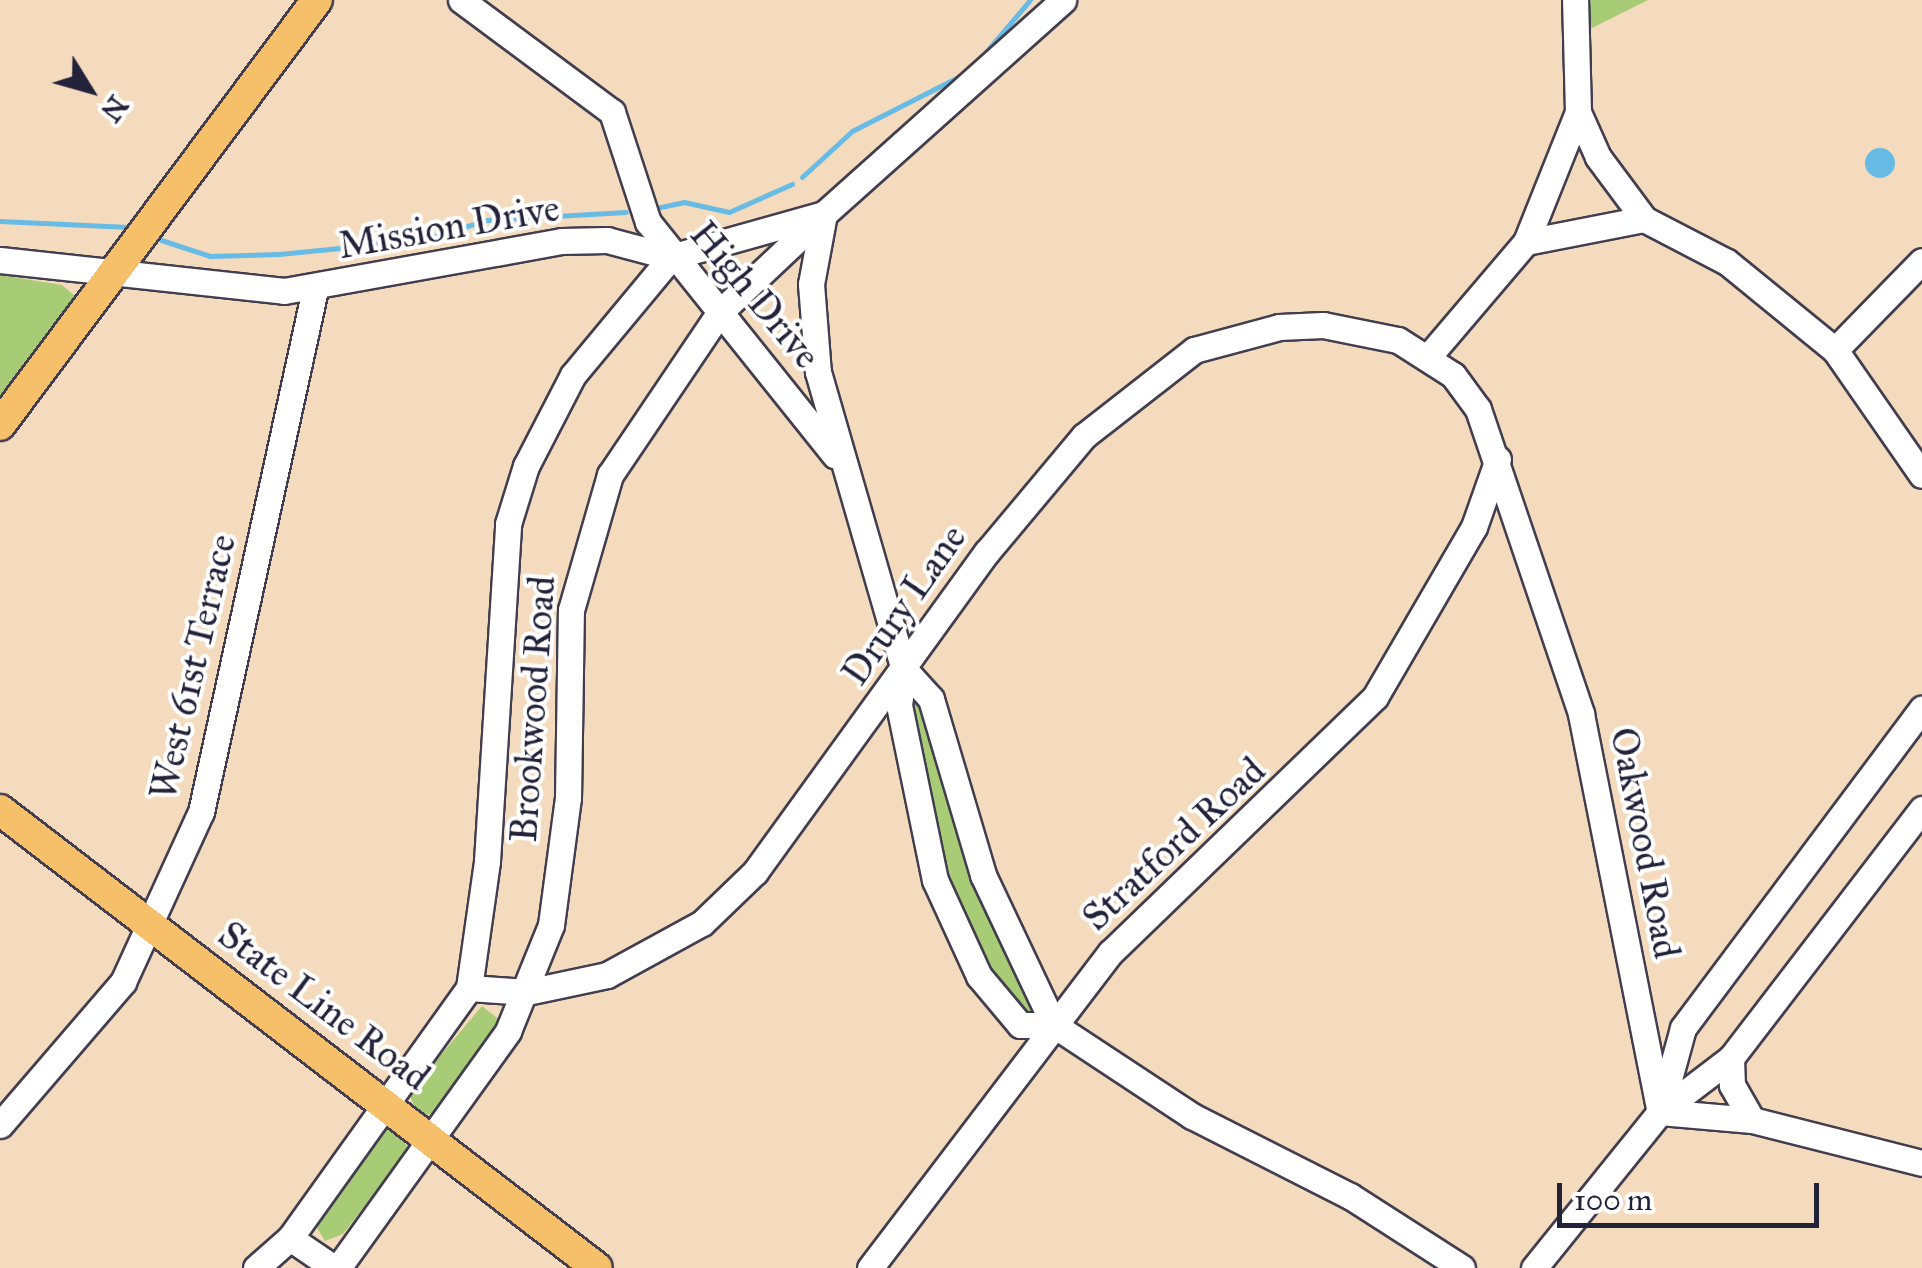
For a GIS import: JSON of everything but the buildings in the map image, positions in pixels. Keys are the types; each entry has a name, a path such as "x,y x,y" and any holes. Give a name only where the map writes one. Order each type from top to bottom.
{"main road":[{"path":"0,425 317,0"},
{"name":"State Line Road","path":"0,810 598,1268"}],"street":[{"name":"High Drive","path":"461,0 612,112 648,222 671,256 844,467"},
{"name":"Mission Drive","path":"0,260 111,276 315,289 562,241 608,240 671,256 824,214 1062,0"},
{"path":"1575,0 1578,112 1598,157 1644,219 1727,262 1836,350 1922,475"},
{"path":"1428,357 1526,242 1578,112"},
{"name":"High Drive","path":"824,214 812,330 844,467 904,668 900,714 952,926 1011,1018 1029,1029 1054,1025"},
{"name":"Brookwood Road","path":"336,1268 432,1140 527,992 552,925 568,798 571,610 590,526 640,420 720,312 824,214"},
{"path":"1526,242 1644,219"},
{"name":"Brookwood Road","path":"256,1268 290,1238 389,1107 469,988 487,862 508,524 526,466 573,375 671,256"},
{"path":"1836,350 1922,261"},
{"name":"West 61st Terrace","path":"0,1125 96,1023 152,926 220,748 315,289"},
{"name":"Drury Lane","path":"469,988 527,992 640,962 717,911 1043,480 1159,370 1232,336 1278,326 1375,332 1428,357"},
{"name":"Oakwood Road","path":"1428,357 1465,387 1523,525 1598,779 1640,1022 1660,1112"},
{"name":"Stratford Road","path":"870,1268 1054,1025 1151,907 1351,726 1409,647 1474,527 1498,459"},
{"path":"1474,527 1503,515 1523,525"},
{"name":"High Drive","path":"904,668 923,680 983,875 1054,1025 1192,1116 1350,1196 1462,1268"},
{"path":"1660,1112 1684,1028 1922,708"},
{"path":"1534,1268 1660,1112 1731,1058 1922,809"},
{"path":"1640,1022 1684,1028"},
{"path":"1731,1058 1732,1085 1752,1120"},
{"path":"1660,1112 1752,1120 1922,1163"},
{"path":"290,1238 336,1268"}],"green space":[{"path":"1586,0 1648,0 1590,29"},
{"path":"0,275 62,285 76,297 0,407"},
{"path":"914,681 1042,1009 1030,1018 998,988 953,908 906,685"},
{"path":"482,1006 501,1021 437,1112 418,1117 409,1093"},
{"path":"388,1125 409,1148 343,1234 325,1241 313,1221"}],"water":[{"path":"1880,148 1891,152 1895,163 1891,174 1880,178 1869,174 1865,163 1869,152"}],"waterway":[{"path":"985,53 1030,0"},
{"path":"802,177 852,131 962,75"},
{"path":"656,208 684,202 729,212 792,184"},
{"path":"161,240 210,256 279,254 423,240 487,220 626,212"},
{"path":"0,221 129,227"}]}
